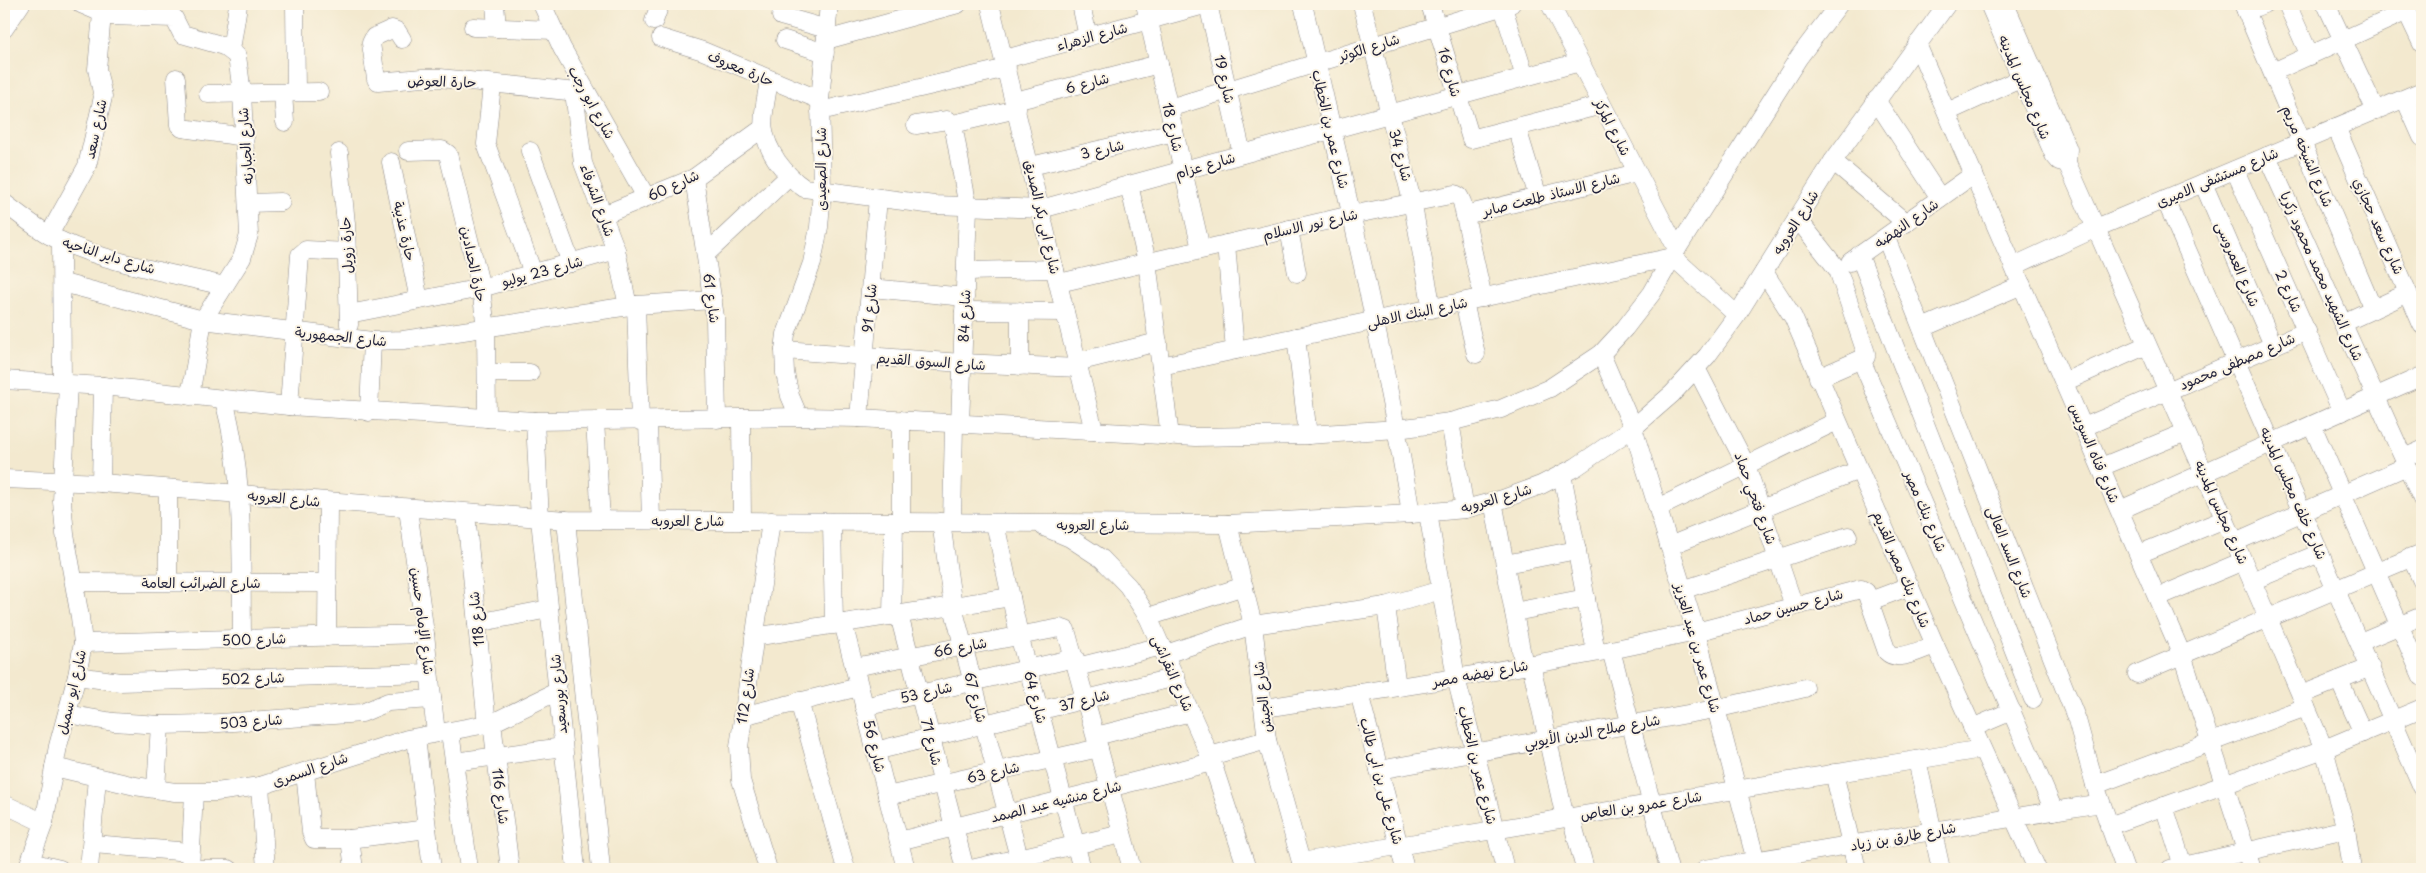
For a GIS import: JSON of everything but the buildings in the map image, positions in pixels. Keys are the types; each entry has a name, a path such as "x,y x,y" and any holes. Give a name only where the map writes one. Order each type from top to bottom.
{"street":[{"path":"4,29 21,4"},
{"path":"81,4 102,14 174,18 182,34 231,50 238,5"},
{"path":"285,122 295,4"},
{"path":"495,4 497,28"},
{"name":"شارع ابو رجب","path":"542,4 581,92 646,197"},
{"path":"654,21 660,4"},
{"name":"شارع الصعيدى","path":"799,417 790,396 785,373 784,350 786,334 812,264 819,227 822,191 820,105 829,4"},
{"path":"785,40 826,41 897,12 958,4"},
{"name":"شارع ابى بكر الصديق","path":"990,4 1094,431"},
{"path":"1080,4 1088,37"},
{"name":"شارع الزهراء","path":"820,105 1006,64 1088,37 1147,12 1208,4"},
{"name":"شارع 19","path":"1208,4 1242,154"},
{"name":"شارع عمر بن الخطاب","path":"1303,4 1376,320 1397,429 1441,590 1456,678 1505,869"},
{"name":"شارع 34","path":"1362,4 1412,201 1432,308"},
{"name":"شارع 16","path":"1430,4 1471,139 1517,128"},
{"name":"شارع المركز","path":"1550,4 1637,173 1675,253"},
{"path":"4,380 104,386 289,406 535,421 644,421 799,417 859,418 1170,436 1308,435 1397,429 1450,422 1501,410 1542,392 1601,354 1625,328 1652,293 1675,253 1799,57 1839,4"},
{"name":"شارع مجلس المدينه","path":"1989,4 2054,155 2059,161 2067,163"},
{"name":"شارع مجلس المدينه","path":"2005,4 2068,149 2067,163 2225,518 2324,749 2346,829 2352,869"},
{"path":"2245,8 2264,4"},
{"path":"2287,4 2310,56"},
{"path":"2326,4 2376,110"},
{"path":"1505,5 1525,77"},
{"name":"شارع الكوثر","path":"1169,108 1505,5"},
{"name":"شارع العروبه","path":"4,479 101,483 466,514 566,520 1228,524 1465,509 1541,485 1610,446 1633,428 1696,368 1737,315 1833,161 1947,5"},
{"name":"شارع الشيخه مريم","path":"2245,8 2374,308"},
{"path":"2273,72 2343,41 2405,8 2422,44"},
{"name":"شارع 18","path":"1147,12 1201,249"},
{"name":"شارع سعد","path":"55,238 88,166 104,97 97,69 102,14"},
{"path":"781,16 826,41"},
{"path":"473,27 554,30"},
{"name":"حارة العوض","path":"402,39 397,31 392,29 374,37 371,43 378,82 422,78 581,92"},
{"name":"حارة معروف","path":"661,38 703,51 820,105"},
{"name":"شارع قناه السويس","path":"1917,44 2182,655 2226,784 2252,869"},
{"name":"شارع الجبارنه","path":"190,396 202,320 242,258 247,246 250,227 242,93 237,56 231,50"},
{"name":"شارع عزام","path":"788,177 804,188 822,191 968,208 1041,209 1580,62"},
{"name":"شارع 6","path":"916,125 947,120 953,124 1159,64"},
{"path":"176,78 179,125 182,128 245,137"},
{"path":"1947,112 2022,78"},
{"path":"706,254 788,177 768,148 763,128 769,80"},
{"path":"492,84 486,144 533,273"},
{"name":"شارع مستشفى الاميرى","path":"2014,266 2096,228 2422,91"},
{"path":"208,94 319,92"},
{"name":"شارع الشرفاء","path":"581,92 583,162 616,250 632,306 644,421 651,520"},
{"path":"2405,98 2422,137"},
{"path":"1876,100 1940,198"},
{"path":"1538,197 1517,128 1602,105"},
{"name":"شارع 84","path":"947,522 962,363 968,208 953,124"},
{"name":"شارع سعد حجازي","path":"2336,127 2422,325"},
{"name":"شارع 60","path":"603,215 694,178 763,128"},
{"name":"شارع 3","path":"1031,166 1174,132"},
{"name":"حارة الحدادين","path":"408,150 442,150 448,154 481,288 486,329 487,418"},
{"path":"530,151 571,263"},
{"name":"حارة زويل","path":"339,153 347,252 350,338"},
{"name":"شارع الشهيد محمد محمود زكريا","path":"2267,156 2422,499"},
{"path":"1833,161 1906,223"},
{"name":"حارة عذيبة","path":"391,162 419,300"},
{"name":"شارع 2","path":"2235,170 2342,412"},
{"name":"شارع الاستاذ طلعت صابر","path":"1465,215 1637,173"},
{"name":"شارع النهضه","path":"1838,270 1886,238 1974,174"},
{"name":"شارع 61","path":"694,178 717,334 717,419"},
{"name":"شارع العمروسى","path":"2203,183 2273,346"},
{"path":"1129,185 1147,262 1170,436"},
{"name":"شارع نور الاسلام","path":"966,271 1057,276 1147,262 1351,214 1455,194 1459,196 1462,202 1483,298"},
{"name":"شارع 91","path":"859,418 878,198"},
{"name":"شارع خلف مجلس المدينه","path":"2165,199 2371,667 2422,788"},
{"name":"شارع داير الناحيه","path":"4,202 55,238 128,263 224,286"},
{"path":"249,203 281,202"},
{"name":"شارع بنك مصر","path":"1797,218 1838,270 1866,358 1863,364 2054,810"},
{"path":"1289,229 1297,273"},
{"name":"شارع ابو سمبل","path":"28,866 44,823 54,767 77,676 82,643 65,534 62,482 65,384 63,283 55,238"},
{"name":"شارع السد العالى","path":"1886,238 2077,720 2095,785 2125,869"},
{"path":"1226,244 1235,350"},
{"path":"289,406 299,258 301,253 306,250 347,252"},
{"name":"شارع 23 يوليو","path":"349,314 481,288 616,250"},
{"path":"1675,253 1737,315"},
{"name":"شارع البنك الاهلى","path":"1161,366 1483,298 1675,253"},
{"path":"1859,255 2033,699"},
{"name":"شارع بنك مصر القديم","path":"1764,272 1792,317 1935,645 2037,869"},
{"name":"شارع الجمهورية","path":"63,283 202,320 372,341 403,340 486,329 632,306 713,300"},
{"path":"1922,328 2022,285"},
{"path":"871,288 964,304 1020,311 1065,312"},
{"path":"2343,323 2408,293"},
{"path":"1464,302 1476,354"},
{"path":"1020,311 1020,366"},
{"name":"شارع مصطفى محمود","path":"2084,428 2307,331"},
{"path":"1296,337 1308,435"},
{"path":"369,412 372,341"},
{"name":"شارع السوق القديم","path":"784,350 1020,366 1078,365 1158,342"},
{"path":"2064,382 2147,345"},
{"name":"شارع عمر بن عبد العزيز","path":"1601,354 1633,428 1696,632 1757,865"},
{"path":"1818,378 1866,358"},
{"name":"شارع فتحي حماد","path":"1696,368 1746,465 1794,606"},
{"path":"487,373 530,373"},
{"path":"2120,510 2422,376"},
{"path":"101,483 104,386"},
{"path":"224,400 232,431 240,495 242,639"},
{"path":"741,418 742,521"},
{"name":"شارع 71","path":"901,420 896,616 910,656 965,869"},
{"name":"شارع بورسعيد","path":"535,421 540,519 576,869"},
{"path":"596,421 601,520"},
{"path":"1658,508 1837,421"},
{"path":"1450,422 1465,509"},
{"path":"2312,425 2422,677"},
{"path":"2102,468 2186,432"},
{"path":"2235,542 2342,494 2406,462 2422,450"},
{"path":"1669,546 1859,470"},
{"path":"1562,474 1586,598 1631,724 1669,869"},
{"path":"4,491 32,480"},
{"path":"168,489 168,582"},
{"path":"1493,501 1514,612 1568,817 1585,869"},
{"path":"327,637 328,502"},
{"name":"شارع الإمام حسين","path":"408,509 432,699 454,762 469,869"},
{"name":"شارع 118","path":"466,514 489,724"},
{"path":"2139,554 2225,518"},
{"name":"شارع بورسعيد","path":"566,520 582,669 593,802 602,869"},
{"name":"شارع 112","path":"768,869 741,780 739,747 770,521"},
{"name":"شارع 56","path":"832,522 838,624 854,667 906,869"},
{"name":"شارع 67","path":"947,522 953,607 1020,864"},
{"name":"شارع 64","path":"995,523 1028,668 1082,869"},
{"name":"شارع النقراشى","path":"1036,524 1070,538 1102,559 1128,586 1148,617 1211,759 1247,869"},
{"name":"شارع الجيش","path":"1228,524 1254,625 1267,740 1302,866"},
{"path":"1682,590 1848,536"},
{"path":"1505,564 1577,550"},
{"path":"2252,581 2320,553"},
{"path":"2137,674 2417,555 2422,581"},
{"path":"2158,597 2243,561"},
{"name":"شارع الضرائب العامة","path":"74,582 328,582"},
{"path":"1148,617 1244,586"},
{"path":"1910,586 1870,600 1887,652 1891,656 1898,657 1935,645"},
{"name":"شارع حسين حماد","path":"1696,632 1861,588 1866,592 1870,600"},
{"name":"شارع 53","path":"864,707 1028,668 1164,650 1254,625 1386,606 1441,590"},
{"path":"754,637 1011,597"},
{"path":"1514,612 1586,598"},
{"path":"1386,606 1398,687"},
{"path":"477,623 550,609"},
{"path":"2360,642 2422,616"},
{"name":"شارع 66","path":"854,667 1060,628 1066,630 1076,662"},
{"name":"شارع نهضه مصر","path":"1264,708 1456,678 1696,632"},
{"name":"شارع 500","path":"82,643 425,634"},
{"path":"1076,662 1132,869"},
{"path":"2095,785 2211,742 2304,701 2339,680 2371,667"},
{"path":"556,672 582,669"},
{"name":"شارع 502","path":"77,676 120,682 429,673"},
{"name":"شارع 37","path":"876,751 1176,677"},
{"path":"2339,680 2363,733"},
{"path":"742,716 859,687"},
{"name":"شارع صلاح الدين الأيوبي","path":"1379,770 1715,709 1805,688"},
{"name":"شارع السمرى","path":"54,767 97,778 156,789 194,793 260,786 369,750 443,732 489,724 558,691"},
{"name":"شارع على بن ابى طالب","path":"1359,693 1405,869"},
{"name":"شارع 503","path":"67,714 112,722 160,726 362,714 388,702 432,699"},
{"path":"799,702 846,869"},
{"path":"2109,826 2324,749 2422,708"},
{"path":"1972,728 2012,711"},
{"name":"شارع 63","path":"887,796 1053,758 1191,712"},
{"name":"شارع 116","path":"489,724 496,756 510,869"},
{"path":"156,789 160,726"},
{"path":"416,738 432,869"},
{"name":"شارع منشيه عبد الصمد","path":"899,840 1110,788 1211,759 1267,740"},
{"path":"454,762 563,746"},
{"name":"شارع عمرو بن العاص","path":"1302,866 1398,845 1982,749"},
{"path":"1917,760 1941,869"},
{"path":"305,772 312,838 317,840 350,839 427,829"},
{"path":"1834,773 1857,869"},
{"path":"89,869 93,844 97,778"},
{"path":"260,786 266,869"},
{"path":"190,863 194,793"},
{"path":"568,805 593,802"},
{"name":"شارع طارق بن زياد","path":"1705,869 1757,865 1851,845 2102,803"},
{"path":"4,804 44,823"},
{"path":"2164,806 2176,868 2346,829"},
{"path":"570,823 595,820"},
{"path":"971,869 1020,864 1076,844 1122,834"},
{"path":"350,839 354,869"},
{"path":"93,844 229,869"},
{"path":"28,866 60,869"}]}
